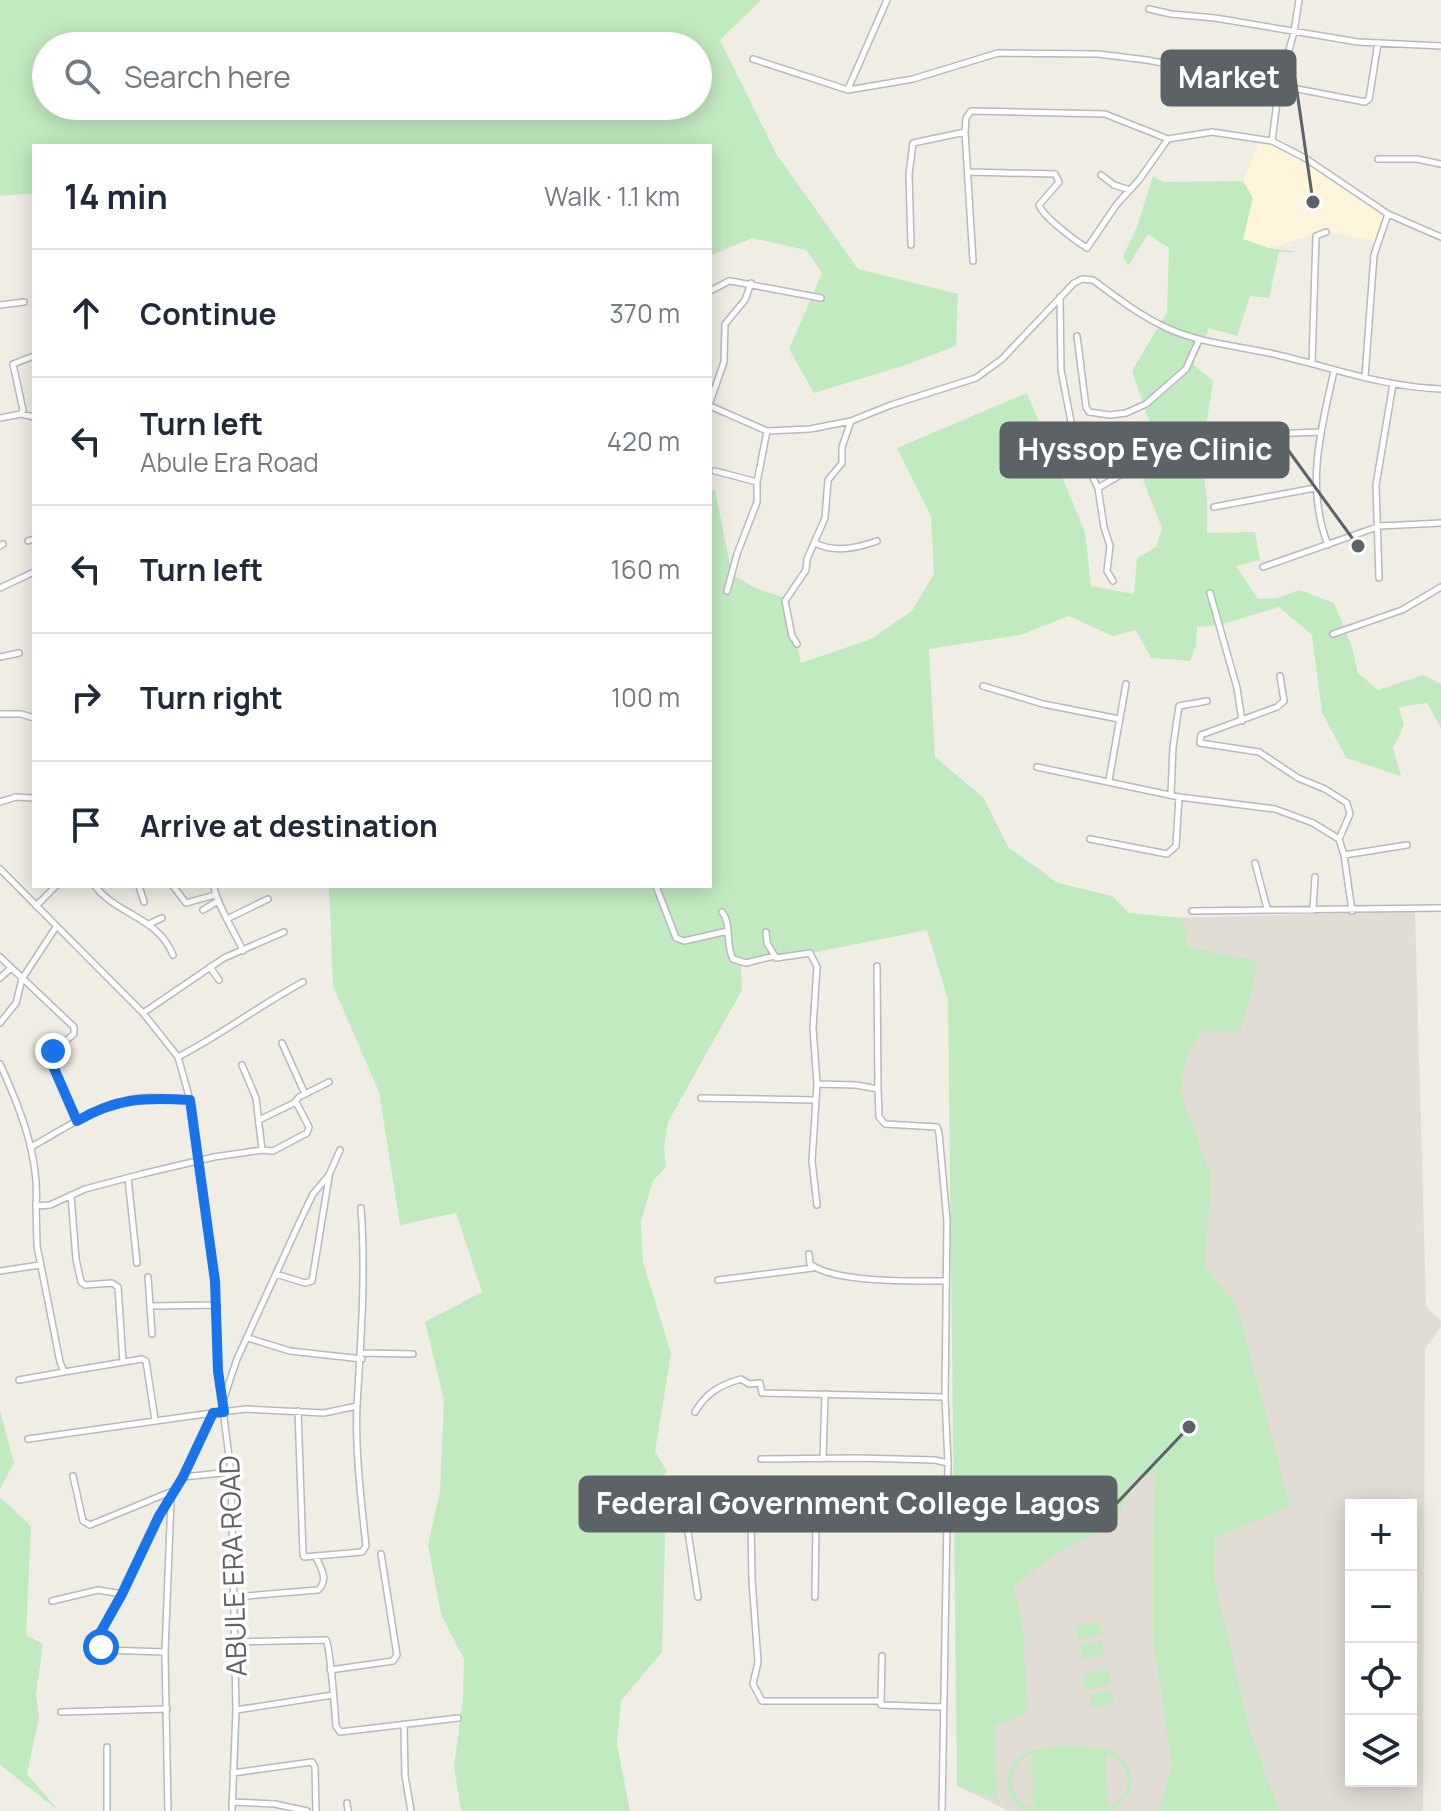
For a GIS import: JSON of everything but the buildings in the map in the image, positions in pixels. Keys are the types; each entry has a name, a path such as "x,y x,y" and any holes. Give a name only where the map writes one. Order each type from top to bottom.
{"street":[{"path":"848,90 887,0"},
{"path":"1272,141 1279,86 1299,0"},
{"path":"1149,9 1378,43 1441,46"},
{"path":"753,59 848,90 913,79 990,55 1079,52 1125,56 1367,102 1378,43"},
{"path":"973,261 965,132 966,118 971,111 1105,114 1168,139 1212,132 1272,141 1305,158 1388,214 1441,237"},
{"path":"911,245 909,174 913,143 965,132"},
{"path":"969,172 1055,174 1059,182 1039,205 1040,210 1087,248 1168,139"},
{"path":"1378,159 1417,159 1441,164"},
{"path":"1101,175 1118,187 1130,190"},
{"path":"1365,377 1374,255 1388,214"},
{"path":"1312,364 1316,236 1326,232"},
{"path":"712,405 767,431 810,429 851,421 976,378 1002,359 1060,296 1078,281 1093,280 1133,309 1167,328 1199,340 1393,384 1441,389"},
{"path":"712,290 729,281 821,298"},
{"path":"712,398 724,362 725,324 745,300 751,283"},
{"path":"1060,296 1061,370 1066,400 1080,451 1098,488 1110,546 1107,571 1113,581"},
{"path":"0,305 24,302"},
{"path":"1077,336 1086,407 1092,413 1110,415 1136,410 1154,398 1186,369 1199,340"},
{"path":"21,414 23,406 13,364 32,357"},
{"path":"1328,545 1321,527 1315,488 1320,432 1334,371"},
{"path":"1379,578 1376,485 1393,384"},
{"path":"0,418 21,414 32,417"},
{"path":"797,644 792,636 785,601 804,575 807,559 825,518 828,480 842,463 842,447 851,421"},
{"path":"727,591 757,502 757,482 767,431"},
{"path":"1218,436 1320,432"},
{"path":"715,471 757,482"},
{"path":"1098,488 1122,474"},
{"path":"1214,507 1315,488"},
{"path":"1263,567 1377,528 1441,523"},
{"path":"815,543 845,548 861,547 877,541"},
{"path":"0,588 32,574"},
{"path":"1333,634 1402,610 1441,587"},
{"path":"1210,593 1237,688 1242,721"},
{"path":"0,657 19,653"},
{"path":"1280,676 1284,701 1277,707 1201,735 1200,743 1259,752 1298,778 1325,789 1347,803 1350,814 1339,839 1352,911"},
{"path":"1109,780 1126,684"},
{"path":"983,686 1043,704 1119,719"},
{"path":"1171,794 1179,706 1207,701"},
{"path":"0,714 32,717"},
{"path":"1037,767 1179,797 1275,809 1301,817 1339,839"},
{"path":"0,802 16,797 32,798"},
{"path":"1090,839 1161,853 1173,851 1176,846 1179,797"},
{"path":"1344,855 1407,845"},
{"path":"1255,863 1267,908"},
{"name":"ABULE ERA ROAD","path":"0,869 143,1013 178,1057 190,1100 217,1305 218,1371 231,1472 236,1710 232,1811"},
{"path":"1313,910 1315,877"},
{"path":"36,906 54,888"},
{"path":"97,888 116,907 149,924 165,939 173,955"},
{"path":"140,888 144,902"},
{"path":"175,888 186,903 217,898"},
{"path":"214,888 243,951"},
{"path":"657,888 670,926 680,940 728,931"},
{"path":"203,910 217,898"},
{"path":"229,918 268,899"},
{"path":"1192,911 1441,908"},
{"path":"722,912 726,916 729,950 736,961 746,963 774,956 810,953 817,967 813,1028 817,1084 812,1161 817,1205"},
{"path":"149,924 162,918"},
{"path":"0,1023 17,1001 22,979 56,927"},
{"path":"143,1013 224,958 284,932"},
{"path":"766,932 767,943 774,956"},
{"path":"0,957 74,1027 74,1034 53,1051 51,1060 77,1121"},
{"path":"877,966 879,1117 885,1124 937,1127 947,1221 945,1397 948,1463 942,1811"},
{"path":"210,967 219,980"},
{"path":"0,978 11,968"},
{"path":"178,1057 303,982"},
{"path":"282,1043 305,1094"},
{"path":"0,1064 31,1147 37,1184 35,1232 64,1372"},
{"path":"242,1065 256,1098 262,1150"},
{"path":"259,1120 329,1082"},
{"path":"817,1084 878,1089"},
{"path":"31,1147 77,1121 123,1101 152,1097 190,1100"},
{"path":"701,1098 816,1100"},
{"path":"36,1206 50,1205 71,1195 128,1178 262,1150 273,1151 309,1131 303,1114 294,1103"},
{"path":"222,1401 313,1194 329,1175 340,1150"},
{"path":"276,1274 305,1283 312,1281 329,1175"},
{"path":"128,1178 137,1263"},
{"path":"71,1195 78,1275 85,1285 112,1283 118,1287 123,1362"},
{"path":"298,1411 304,1557 362,1552 366,1546 359,1486 357,1406 362,1356 364,1270 361,1208"},
{"path":"809,1254 810,1264 814,1268"},
{"path":"0,1271 40,1265"},
{"path":"718,1280 814,1268 850,1277 946,1281"},
{"path":"148,1277 152,1334"},
{"path":"150,1306 217,1305"},
{"path":"248,1338 290,1351 362,1356 413,1354"},
{"path":"19,1380 123,1362 146,1361 155,1420"},
{"path":"695,1412 700,1402 714,1389 741,1379 749,1384 760,1383 762,1393 945,1397"},
{"path":"823,1459 825,1394"},
{"path":"28,1439 246,1409 336,1412 357,1406"},
{"path":"165,1652 113,1651 101,1647 99,1635 159,1516 183,1477 213,1413"},
{"path":"761,1459 905,1459 948,1463"},
{"path":"183,1477 231,1472"},
{"path":"73,1476 83,1521 90,1525 176,1490"},
{"path":"168,1811 165,1652 171,1499"},
{"path":"698,1597 689,1528 693,1525 751,1521 897,1522 946,1526"},
{"path":"751,1521 758,1662 753,1684 762,1701 879,1701 881,1705 943,1707"},
{"path":"815,1597 816,1523"},
{"path":"330,1670 396,1659 381,1554"},
{"path":"234,1597 318,1590 324,1582 324,1574 316,1557"},
{"path":"52,1601 98,1590 122,1594"},
{"path":"235,1642 326,1640 336,1726 340,1732 458,1718"},
{"path":"881,1705 882,1656"},
{"path":"236,1710 333,1695"},
{"path":"61,1712 167,1709"},
{"path":"404,1725 405,1776 411,1811"},
{"path":"107,1747 107,1811"},
{"path":"233,1773 312,1762 315,1767 316,1811"},
{"path":"232,1802 275,1804 307,1811"},
{"path":"347,1803 348,1811"}],"shaded area":[{"path":"1274,135 1360,190 1378,206 1420,227 1441,232 1441,238 1393,216 1380,240 1375,269 1374,241 1326,231 1269,248 1243,239 1253,198 1243,181 1258,144"},
{"path":"1415,911 1426,1306 1441,1321 1441,1326 1425,1349 1423,1811 1009,1811 957,1786 1129,914 1182,918"}],"green space":[{"path":"0,0 761,0 720,40 777,155 858,269 958,294 956,346 814,393 789,349 822,273 806,250 752,238 712,255 712,144 32,144 32,193 0,196"},
{"path":"1153,176 1163,182 1243,181 1253,198 1243,239 1269,248 1299,252 1279,252 1269,298 1250,296 1237,336 1209,328 1193,364 1213,381 1201,460 1207,498 1207,533 1255,532 1260,560 1236,566 1258,599 1278,598 1299,590 1334,603 1352,647 1358,673 1378,690 1423,675 1441,684 1441,728 1427,703 1399,707 1404,725 1393,748 1401,776 1346,758 1322,712 1312,635 1279,607 1219,625 1197,627 1196,645 1190,661 1151,658 1136,630 1113,636 1069,616 1020,635 929,649 935,757 983,797 1008,847 1058,883 1112,896 1129,913 1182,918 1188,947 1257,961 1240,1032 1201,1031 1186,1060 1180,1091 1211,1176 1205,1267 1237,1306 1290,1506 1215,1537 1214,1577 1248,1725 1279,1811 1159,1811 1172,1764 1153,1638 1156,1473 1135,1479 1113,1527 1068,1546 1014,1585 1023,1633 1028,1713 995,1725 997,1799 957,1786 948,1000 927,930 741,967 742,990 668,1122 664,1148 666,1167 653,1181 641,1221 643,1262 671,1353 655,1452 667,1471 659,1484 666,1503 662,1652 621,1701 617,1744 630,1811 461,1811 454,1767 463,1698 464,1659 441,1614 428,1545 440,1491 444,1400 425,1322 482,1292 456,1213 400,1225 379,1092 333,986 329,888 712,888 712,491 715,490 732,575 758,589 785,598 801,663 871,639 912,611 934,574 931,516 897,448 1027,393 1085,532 1091,586 1134,594 1137,558 1156,547 1162,528 1143,480 1171,466 1149,420 1132,371 1167,312 1169,248 1148,234 1128,266 1123,256 1137,227"},
{"path":"0,1410 14,1463 0,1489"},
{"path":"0,1497 31,1526 26,1635 43,1644 36,1694 39,1717 27,1774 59,1811 0,1765"},
{"path":"1099,1622 1101,1635 1078,1640 1075,1626"},
{"path":"1102,1641 1105,1655 1082,1659 1080,1645"},
{"path":"1108,1669 1111,1685 1085,1690 1083,1674"},
{"path":"1111,1690 1114,1704 1092,1708 1090,1695"},
{"path":"1045,1748 1103,1748 1118,1754 1130,1771 1130,1794 1113,1811 1026,1811 1012,1799 1008,1781 1011,1767 1019,1757","holes":["1032,1754 1033,1808 1017,1797 1012,1781 1017,1766","1106,1754 1122,1765 1128,1780 1123,1795 1108,1807"]}],"place":[{"name":"Market","path":"1313,202"},
{"name":"Hyssop Eye Clinic","path":"1358,546"},
{"name":"Federal Government College Lagos","path":"1189,1427"}],"route":[{"path":"53,1051 53,1066 77,1121 102,1108 138,1098 190,1100 217,1305 218,1371 224,1412 213,1413 199,1439 183,1477 159,1516 99,1635 101,1647"}]}
